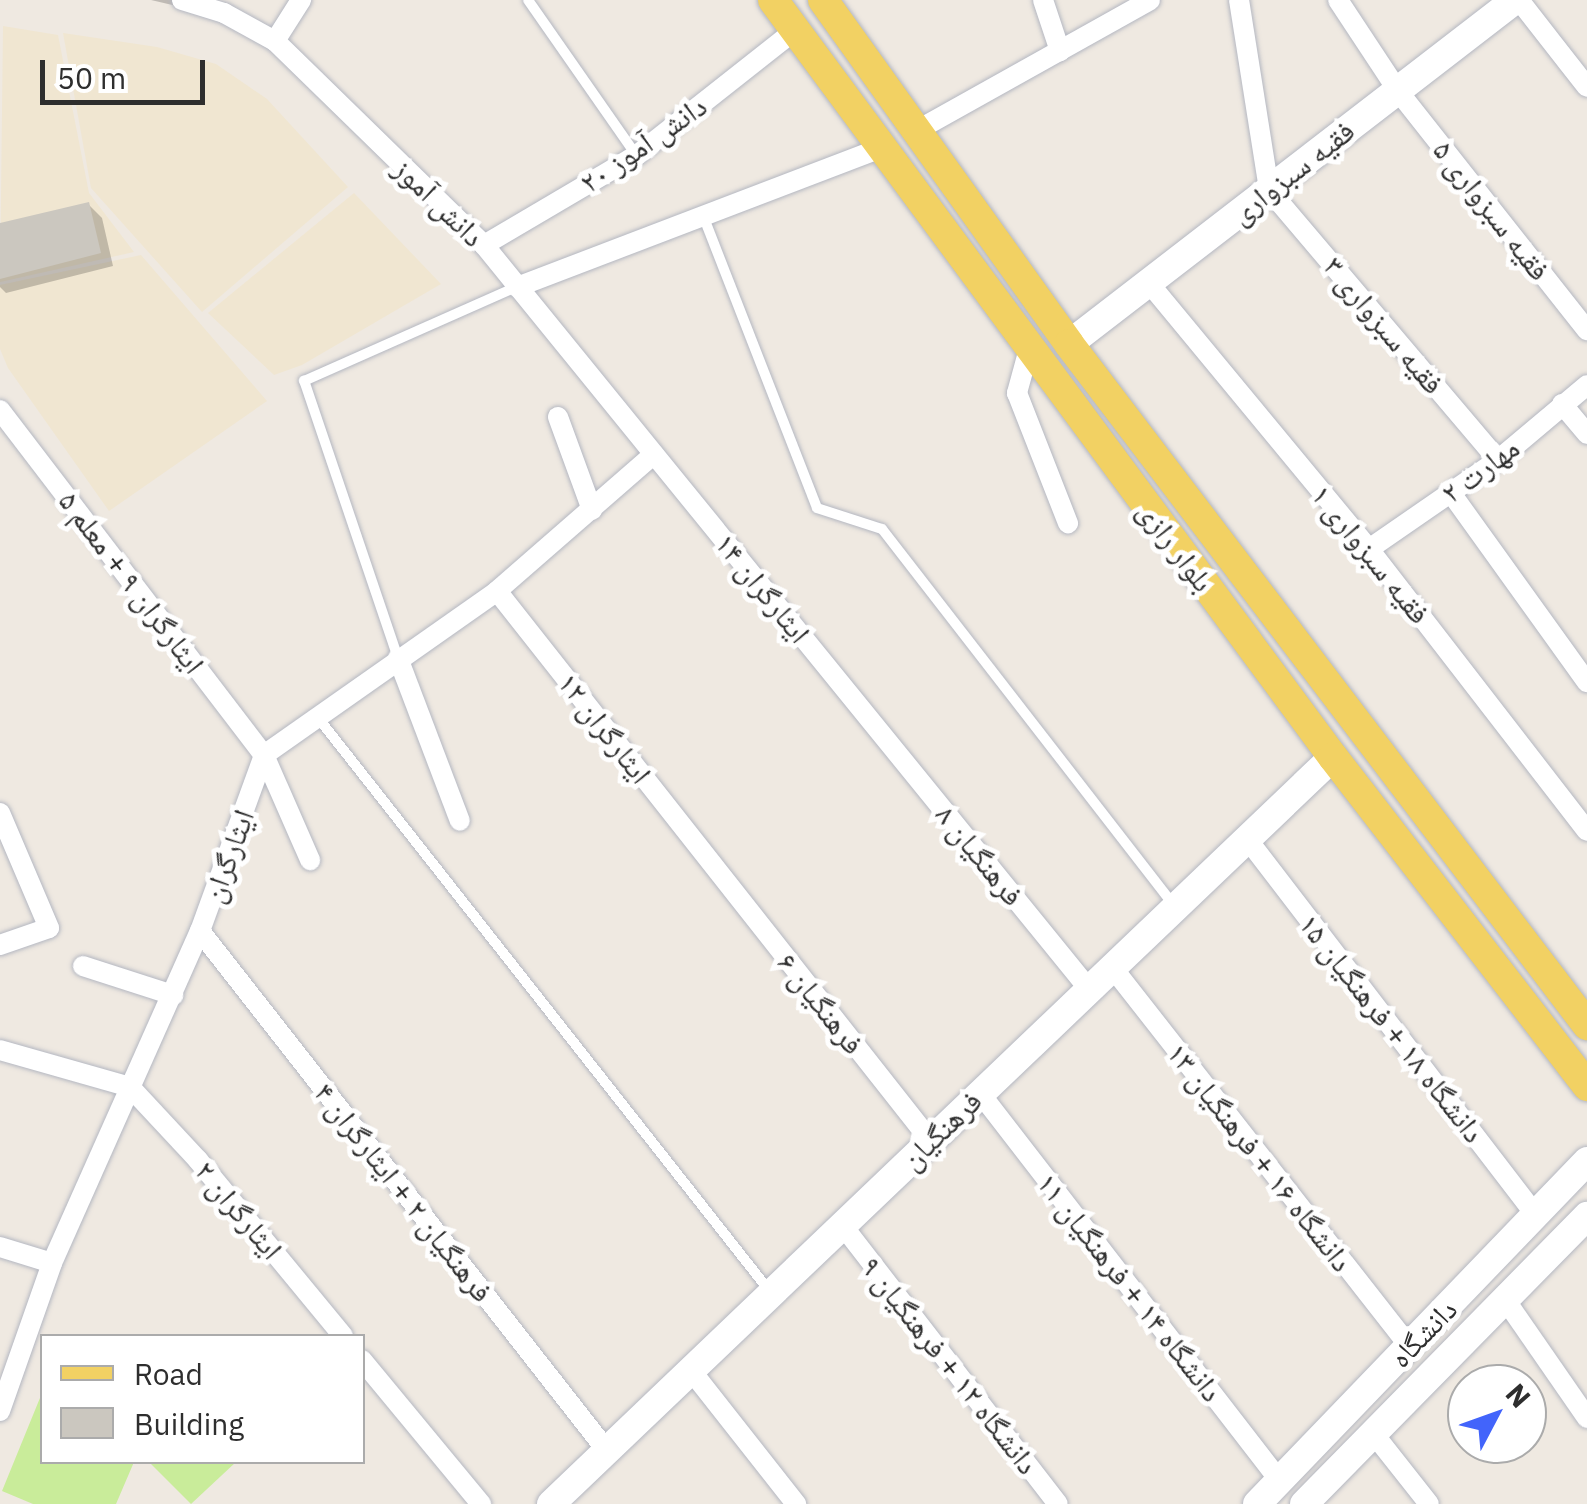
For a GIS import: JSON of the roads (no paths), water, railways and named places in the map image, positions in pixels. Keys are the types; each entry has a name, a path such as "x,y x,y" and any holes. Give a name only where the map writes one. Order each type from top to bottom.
{"main road":[{"name":"بلوار رازی","path":"773,0 1333,757 1587,1086"},
{"name":"بلوار رازی","path":"822,0 1070,344 1584,1022"},
{"path":"1554,1040 1584,1022"}],"street":[{"name":"دانش آموز","path":"182,0 224,13 276,40 484,245 654,454"},
{"path":"276,40 300,0"},
{"path":"1043,0 1060,51"},
{"path":"916,131 1150,0"},
{"path":"1239,0 1269,190"},
{"name":"فقیه سبزواری ۵","path":"1338,0 1398,91 1587,330"},
{"path":"1517,0 1587,86"},
{"name":"فقیه سبزواری","path":"1070,344 1517,0"},
{"name":"دانش آموز ۲۰","path":"484,245 637,155 794,31"},
{"path":"517,286 704,218 879,148"},
{"name":"فقیه سبزواری ۳","path":"1269,190 1498,460"},
{"name":"فقیه سبزواری ۱","path":"1149,283 1369,549 1587,830"},
{"path":"1029,350 1017,393 1068,523"},
{"name":"مهارت ۲","path":"1369,549 1498,460 1587,385"},
{"path":"1562,404 1587,434"},
{"name":"ایثارگران ۹ + معلم ۵","path":"0,410 264,756 310,860"},
{"path":"558,417 592,510"},
{"path":"264,756 497,591 654,454"},
{"name":"ایثارگران ۱۴","path":"654,454 872,722"},
{"path":"1451,493 1587,682"},
{"name":"ایثارگران ۱۲","path":"497,591 713,866"},
{"path":"398,658 460,821"},
{"name":"فرهنگیان ۸","path":"872,722 1088,988"},
{"name":"ایثارگران","path":"0,1411 52,1263 173,996 264,756"},
{"name":"فرهنگیان","path":"551,1504 1333,757"},
{"path":"0,812 49,928 0,945"},
{"name":"دانشگاه ۱۸ + فرهنگیان ۱۵","path":"1248,840 1537,1216"},
{"name":"فرهنگیان ۶","path":"713,866 930,1140"},
{"name":"فرهنگیان ۲ + ایثارگران ۴","path":"200,931 608,1452"},
{"path":"83,966 173,996"},
{"name":"دانشگاه ۱۶ + فرهنگیان ۱۳","path":"1112,967 1409,1346"},
{"path":"0,1050 130,1087"},
{"name":"ایثارگران ۲","path":"130,1087 198,1160 341,1334"},
{"name":"دانشگاه ۱۴ + فرهنگیان ۱۱","path":"980,1093 1279,1480"},
{"name":"دانشگاه","path":"1257,1504 1587,1161"},
{"name":"دانشگاه","path":"1304,1504 1587,1216"},
{"name":"دانشگاه ۱۲ + فرهنگیان ۹","path":"843,1226 1058,1504"},
{"path":"0,1247 52,1263"},
{"path":"1504,1298 1587,1418"},
{"path":"1442,1314 1463,1339"},
{"path":"365,1364 481,1504"},
{"path":"693,1372 796,1504"},
{"path":"1373,1432 1429,1504"}],"lane":[{"path":"528,0 637,155"},
{"path":"704,218 817,508 882,529 1174,907"},
{"path":"398,658 304,381 517,286"},
{"path":"319,719 772,1294"}]}
